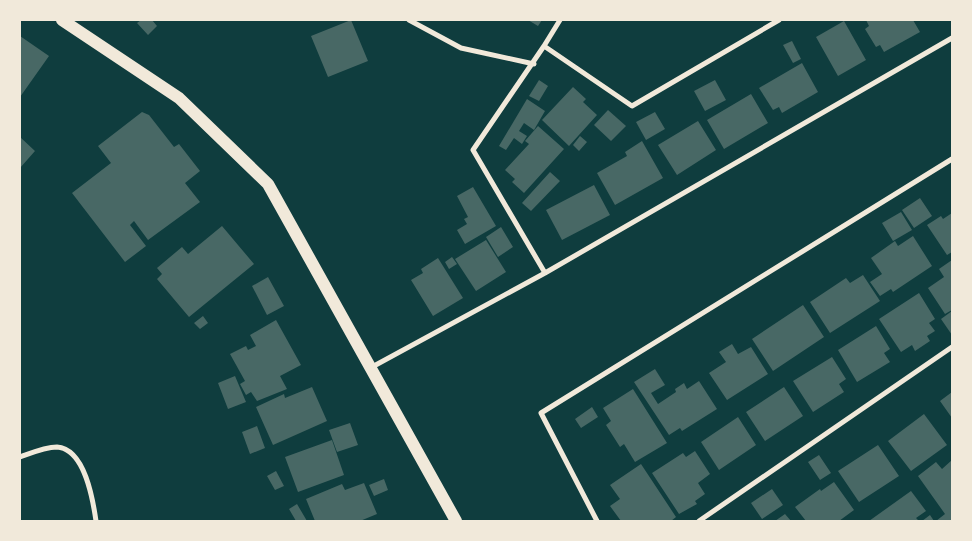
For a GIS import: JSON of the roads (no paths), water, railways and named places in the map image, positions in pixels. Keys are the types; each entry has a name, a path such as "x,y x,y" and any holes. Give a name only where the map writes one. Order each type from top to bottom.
{"main road":[{"path":"62,20 179,98 268,184 456,521"}],"street":[{"path":"410,20 461,48 534,64"},
{"path":"545,272 473,150 534,64 560,20"},
{"path":"544,46 632,106 779,20"},
{"path":"371,368 545,272 952,38"},
{"path":"597,521 541,413 952,159"},
{"path":"699,521 952,348"},
{"path":"20,457 56,447 70,452 86,476 96,521"}]}
